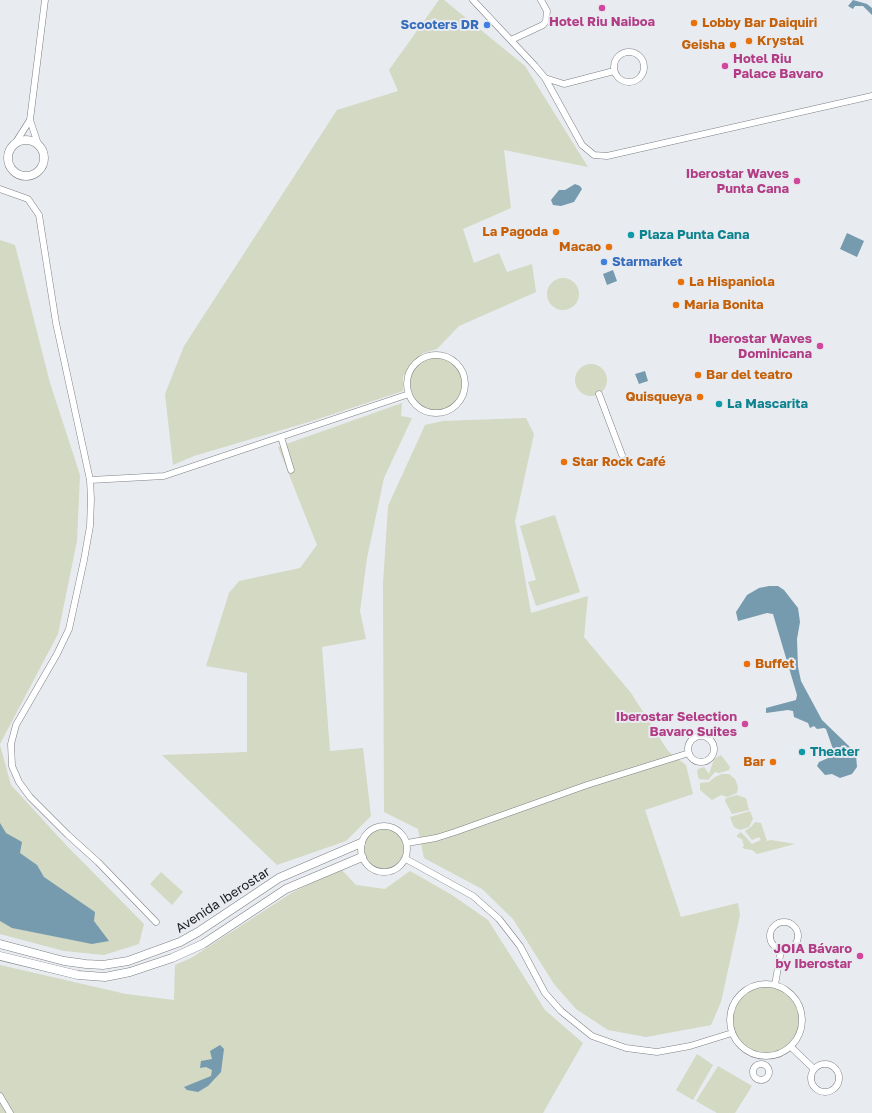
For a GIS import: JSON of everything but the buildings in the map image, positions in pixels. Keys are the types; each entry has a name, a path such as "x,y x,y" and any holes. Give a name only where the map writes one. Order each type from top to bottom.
{"street":[{"path":"30,120 38,144 42,149 44,160 38,171 33,174 21,175 4,164 9,151 30,120 45,0"},
{"path":"474,0 545,78 582,145 594,155 606,156 872,96"},
{"path":"511,40 543,25 546,21 547,11 541,0"},
{"path":"625,52 630,52 639,56 644,65 642,74 634,81 630,82 620,79 614,71 617,57 625,52"},
{"path":"545,78 564,84 614,71"},
{"path":"16,142 27,140 38,144"},
{"path":"0,189 28,199 39,215 56,323 90,480 90,526 69,629 57,654 16,725 11,744 12,766 19,782 30,797 68,835 98,862 156,922"},
{"path":"438,355 448,357 462,370 465,380 465,389 462,398 455,406 448,410 440,413 424,410 417,406 409,394 408,378 416,364 422,359 438,355"},
{"path":"90,480 164,476 409,394"},
{"path":"599,394 622,455"},
{"path":"281,437 290,470"},
{"path":"699,737 708,738 714,746 712,755 705,761 696,761 689,752 691,741 699,737"},
{"path":"407,843 436,838 455,832 587,785 689,752"},
{"path":"384,826 398,831 407,843 406,859 395,870 387,873 372,870 362,858 361,843 370,830 384,826"},
{"name":"Avenida Iberostar","path":"0,944 64,961 103,965 128,962 180,942 198,932 279,878 361,843"},
{"name":"Avenida Iberostar","path":"0,956 78,975 105,977 130,972 172,958 203,944 286,889 362,858"},
{"path":"406,859 473,896 499,918 520,946 545,993 561,1011 592,1036 626,1048 657,1052 690,1046 732,1033"},
{"path":"784,922 791,924 796,928 798,936 797,942 792,948 784,951 781,950 774,947 769,936 772,927 778,923 784,922"},
{"path":"775,985 781,950"},
{"path":"756,985 775,985 786,990 795,998 801,1009 803,1021 801,1033 791,1047 776,1056 764,1057 753,1054 742,1048 732,1033 730,1016 733,1004 740,994 756,985"},
{"path":"791,1047 814,1069"},
{"path":"760,1064 764,1057"},
{"path":"826,1064 832,1066 838,1070 840,1078 839,1084 834,1090 826,1093 819,1091 812,1083 811,1077 814,1069 819,1065 826,1064"},
{"path":"0,1096 10,1113"}],"green space":[{"path":"439,0 444,0 525,66 588,167 504,150 511,208 463,229 474,263 499,253 507,272 532,264 536,292 459,326 437,349 423,353 403,376 403,391 312,421 194,456 173,465 165,394 184,346 337,110 398,91 389,70"},
{"path":"0,240 15,245 50,383 80,475 77,541 58,634 0,744"},
{"path":"566,278 572,280 577,285 579,294 577,303 572,308 560,310 554,308 549,303 547,291 549,285 554,280"},
{"path":"436,355 447,357 460,368 463,373 465,384 463,395 452,408 447,411 436,413 425,411 412,400 409,395 407,384 409,373 420,360 425,357"},
{"path":"588,364 594,364 604,371 607,380 606,386 600,393 594,396 588,396 578,389 575,383 575,377 582,367"},
{"path":"402,403 401,416 412,418 384,478 367,558 360,611 366,639 322,647 330,751 363,748 371,816 346,841 277,865 162,755 247,752 247,673 206,666 229,593 239,581 300,568 317,545 278,447"},
{"path":"526,418 534,434 515,521 531,613 588,596 584,637 631,693 668,751 686,765 693,794 645,810 681,917 738,903 740,915 721,1002 711,1025 646,1037 608,1030 576,1009 554,984 513,919 482,889 424,858 418,829 384,812 383,584 388,506 425,425 443,421"},
{"path":"555,515 580,592 536,606 528,582 536,580 520,526"},
{"path":"0,745 11,785 66,845 144,924 139,944 104,955 64,951 0,934"},
{"path":"721,755 730,767 729,770 719,773 715,772 708,780 699,779 697,772 698,769 704,767 709,774 714,759"},
{"path":"722,774 729,774 735,779 738,787 737,793 727,797 721,795 712,800 700,790 700,783 709,782"},
{"path":"737,795 746,798 749,810 732,814 725,801 726,798"},
{"path":"750,811 753,819 749,827 740,830 734,827 730,817"},
{"path":"755,822 761,823 767,841 771,840 795,844 757,854 752,850 745,849 742,847 744,846 742,839 737,837 737,835 741,832 752,844 761,840 759,837 752,840 745,831"},
{"path":"379,826 389,826 401,832 406,840 406,858 401,866 393,871 379,872 371,869 364,862 361,854 361,844 364,836 371,829"},
{"path":"341,869 356,885 385,889 410,871 452,895 488,920 545,1010 583,1043 543,1113 0,1113 0,965 126,994 174,1000 175,965 191,958 293,892"},
{"path":"161,872 183,892 172,905 150,884"},
{"path":"759,984 773,984 780,986 792,994 800,1006 802,1020 800,1034 792,1046 780,1054 773,1056 759,1056 752,1054 740,1046 732,1034 730,1027 730,1013 732,1006 740,994 752,986"},
{"path":"697,1054 713,1065 693,1100 676,1090"},
{"path":"718,1066 752,1086 735,1113 717,1113 696,1101"}],"water":[{"path":"853,0 867,4 872,8 872,15 863,6 855,6 853,9 848,6"},
{"path":"575,184 580,186 582,189 574,202 561,206 553,205 551,200 559,190 565,190"},
{"path":"847,233 864,241 857,257 840,249"},
{"path":"613,270 617,281 607,285 603,274"},
{"path":"645,371 648,381 639,384 635,374"},
{"path":"778,586 784,590 798,608 800,622 797,639 798,667 801,681 822,720 851,748 856,755 857,767 852,774 840,778 832,774 825,775 817,766 819,762 835,755 826,729 817,729 814,726 810,728 808,723 794,717 793,711 788,710 766,713 766,708 796,700 797,695 773,614 767,613 738,621 736,612 747,595 759,588"},
{"path":"0,823 6,833 22,842 20,853 37,865 44,877 95,912 94,921 109,941 92,944 12,928 0,921"},
{"path":"220,1045 224,1049 221,1072 208,1086 198,1092 187,1090 184,1087 211,1076 212,1070 206,1067 200,1068 201,1061 212,1059 210,1051"}],"place":[{"name":"Hotel Riu Naiboa","path":"602,8"},
{"name":"Lobby Bar Daiquiri","path":"694,23"},
{"name":"Scooters DR","path":"487,25"},
{"name":"Krystal","path":"749,41"},
{"name":"Geisha","path":"733,45"},
{"name":"Hotel Riu Palace Bavaro","path":"725,66"},
{"name":"Iberostar Waves Punta Cana","path":"797,181"},
{"name":"La Pagoda","path":"556,232"},
{"name":"Plaza Punta Cana","path":"631,235"},
{"name":"Macao","path":"609,247"},
{"name":"Starmarket","path":"604,262"},
{"name":"La Hispaniola","path":"681,282"},
{"name":"Maria Bonita","path":"676,305"},
{"name":"Iberostar Waves Dominicana","path":"820,346"},
{"name":"Bar del teatro","path":"698,375"},
{"name":"Quisqueya","path":"700,397"},
{"name":"La Mascarita","path":"719,404"},
{"name":"Star Rock Café","path":"564,462"},
{"name":"Buffet","path":"747,664"},
{"name":"Iberostar Selection Bavaro Suites","path":"745,724"},
{"name":"Theater","path":"802,752"},
{"name":"Bar","path":"773,762"},
{"name":"JOIA Bávaro by Iberostar","path":"860,956"}]}
